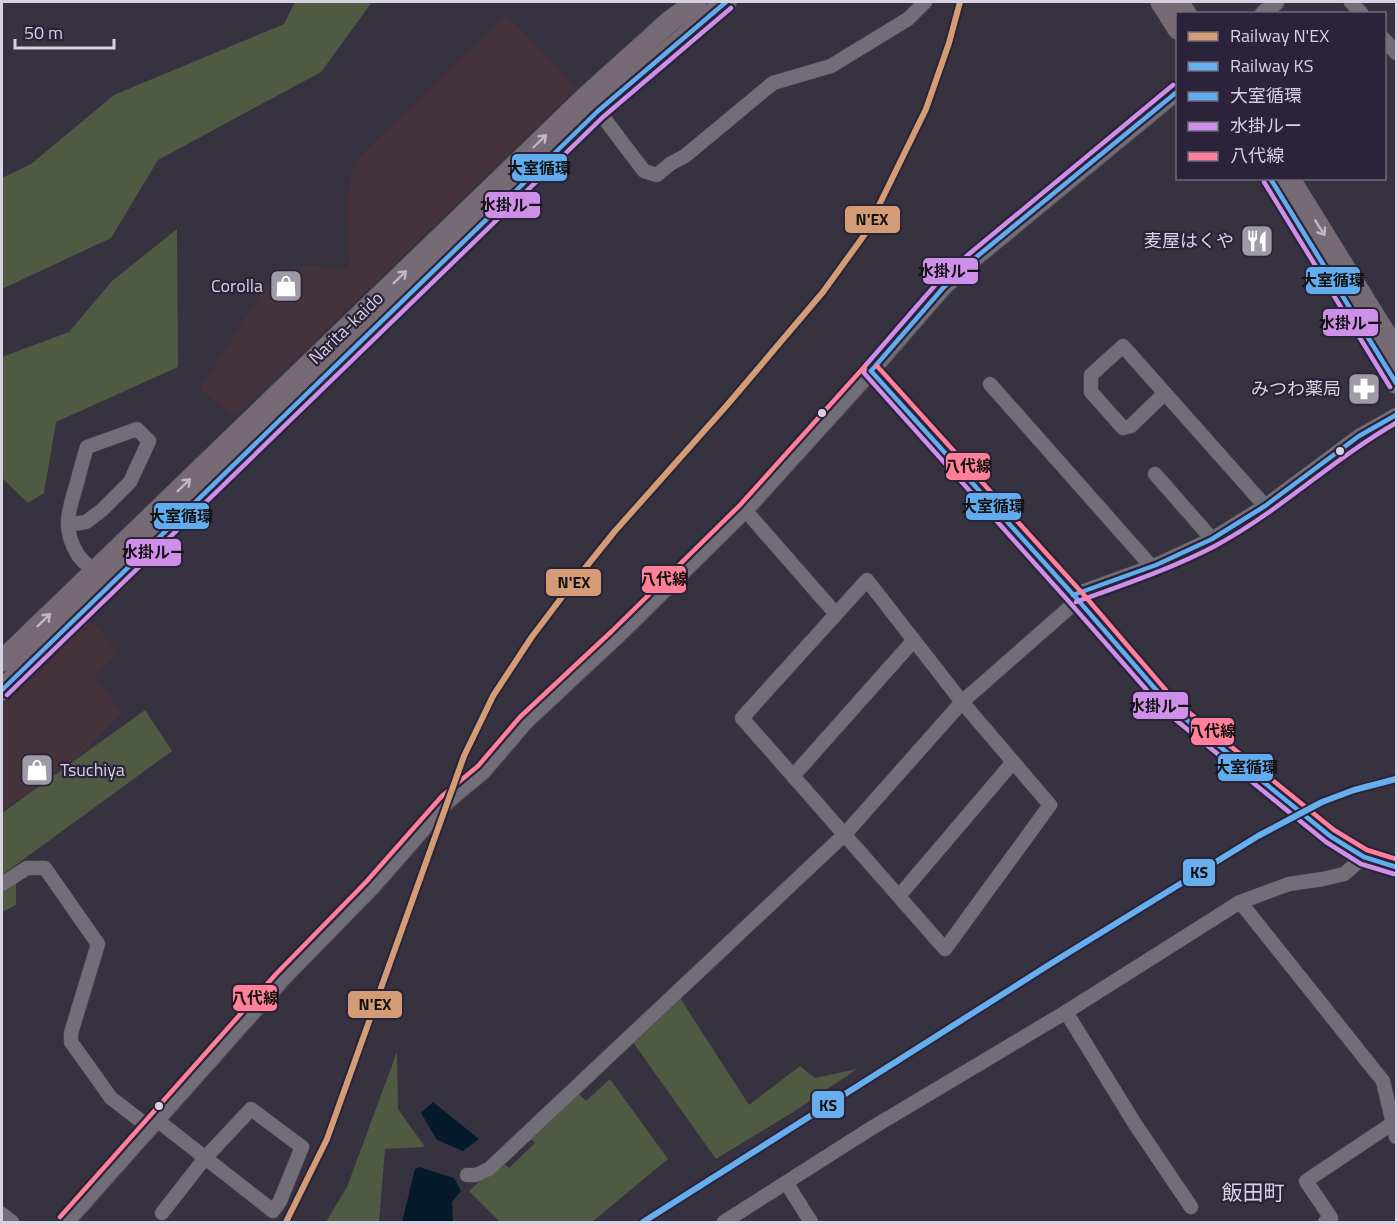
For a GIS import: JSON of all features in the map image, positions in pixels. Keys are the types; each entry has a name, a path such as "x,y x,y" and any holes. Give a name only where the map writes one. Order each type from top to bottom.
{"highway":[{"name":"Narita-kaido","path":"2,690 592,104 669,22 696,2"},
{"name":"Narita-kaido","path":"2,661 592,104 664,52 726,2"},
{"path":"1161,2 1176,26"},
{"path":"1271,180 1396,383"},
{"path":"1290,180 1396,351"}],"street":[{"path":"592,104 644,171 657,176 670,164 685,156 773,83 831,66 908,19 926,2"},
{"path":"1386,41 1396,53"},
{"path":"66,1222 282,979 372,887 447,801 483,771 525,722 746,510 943,288 974,259 1176,94"},
{"path":"1165,393 1131,426 1123,428 1091,392 1091,375 1123,346 1165,393 1265,506"},
{"path":"871,371 1171,707 1330,836 1364,857 1396,867"},
{"path":"990,384 1151,566"},
{"path":"467,1175 489,1169 845,834 962,702 1075,598 1212,539 1265,506 1359,436 1396,415"},
{"path":"68,525 86,522 102,510 130,482 149,441 137,429 87,447 68,507 68,525 71,540 79,556 94,572"},
{"path":"1155,474 1212,539"},
{"path":"746,510 836,614"},
{"path":"867,580 914,640 962,702 1050,805 945,949 742,718 867,580"},
{"path":"794,776 914,640"},
{"path":"899,896 1013,762"},
{"path":"724,1222 870,1129 1066,1012 1239,903 1289,884 1344,874 1364,857"},
{"path":"2,884 27,868 45,868 98,944 71,1033 71,1042 111,1098 205,1158 273,1211 280,1201 302,1148 251,1109 205,1158 162,1214"},
{"path":"1239,903 1383,1081 1393,1107 1395,1130 1306,1181 1331,1218 1324,1222"},
{"path":"1066,1012 1191,1207"},
{"path":"787,1184 812,1222"},
{"path":"2,1214 12,1222"}],"shaded area":[{"path":"506,15 577,88 235,417 200,389 269,280 284,268 314,266 349,269 347,197 353,170 359,158"},
{"path":"89,619 119,652 94,676 122,713 73,761 2,812 2,706 46,666"}],"green space":[{"path":"295,2 372,2 321,72 158,160 111,238 2,289 2,178 31,164 114,95 284,24"},
{"path":"177,229 178,367 56,422 44,493 28,503 2,478 2,357 69,332 112,281"},
{"path":"145,710 172,751 2,875 2,813"},
{"path":"16,883 16,905 2,912 2,891"},
{"path":"680,998 749,1105 800,1066 815,1078 857,1069 798,1109 716,1159 632,1041"},
{"path":"397,1052 398,1109 425,1147 385,1149 379,1222 326,1222 347,1187"},
{"path":"610,1079 668,1159 592,1222 500,1222 469,1191 502,1162 509,1168 535,1143 528,1135 576,1091 586,1101"}],"water":[{"path":"433,1102 479,1139 463,1151 437,1140 421,1113"},
{"path":"419,1167 454,1178 461,1191 452,1202 453,1222 402,1222 415,1169"}],"rail line":[{"name":"N'EX","path":"286,1222 327,1139 464,756 493,696 531,638 565,593 615,531 728,404 823,292 865,234 926,109 949,43 960,2"},
{"name":"KS","path":"643,1222 1055,961 1258,836 1322,802 1354,790 1396,779"}],"transit line":[{"name":"大室循環","path":"2,690 598,111 726,2"},
{"name":"水掛ルー","path":"7,695 603,117 731,8"},
{"name":"水掛ルー","path":"1173,85 937,283 865,366 864,373 1166,712 1326,842 1361,864 1394,874"},
{"name":"大室循環","path":"871,371 943,288 974,259 1176,93"},
{"name":"大室循環","path":"1271,180 1396,383"},
{"name":"水掛ルー","path":"1264,182 1390,387"},
{"name":"八代線","path":"60,1217 276,974 366,882 442,796 478,766 520,717 612,631 740,505 865,366"},
{"name":"八代線","path":"877,366 1084,595 1176,702 1334,830 1367,850 1396,859"},
{"name":"大室循環","path":"871,371 1078,600 1171,707 1330,836 1364,857 1396,867"},
{"name":"大室循環","path":"1073,595 1156,565 1212,539 1265,506 1359,436 1396,415"},
{"name":"水掛ルー","path":"1076,602 1164,569 1215,546 1262,517 1350,452 1396,423"}],"place":[{"name":"麦屋はくや","path":"1257,241"},
{"name":"Corolla","path":"286,286"},
{"name":"みつわ薬局","path":"1364,389"},
{"name":"Tsuchiya","path":"37,770"}],"district":[{"name":"飯田町","path":"1253,1193"}]}
